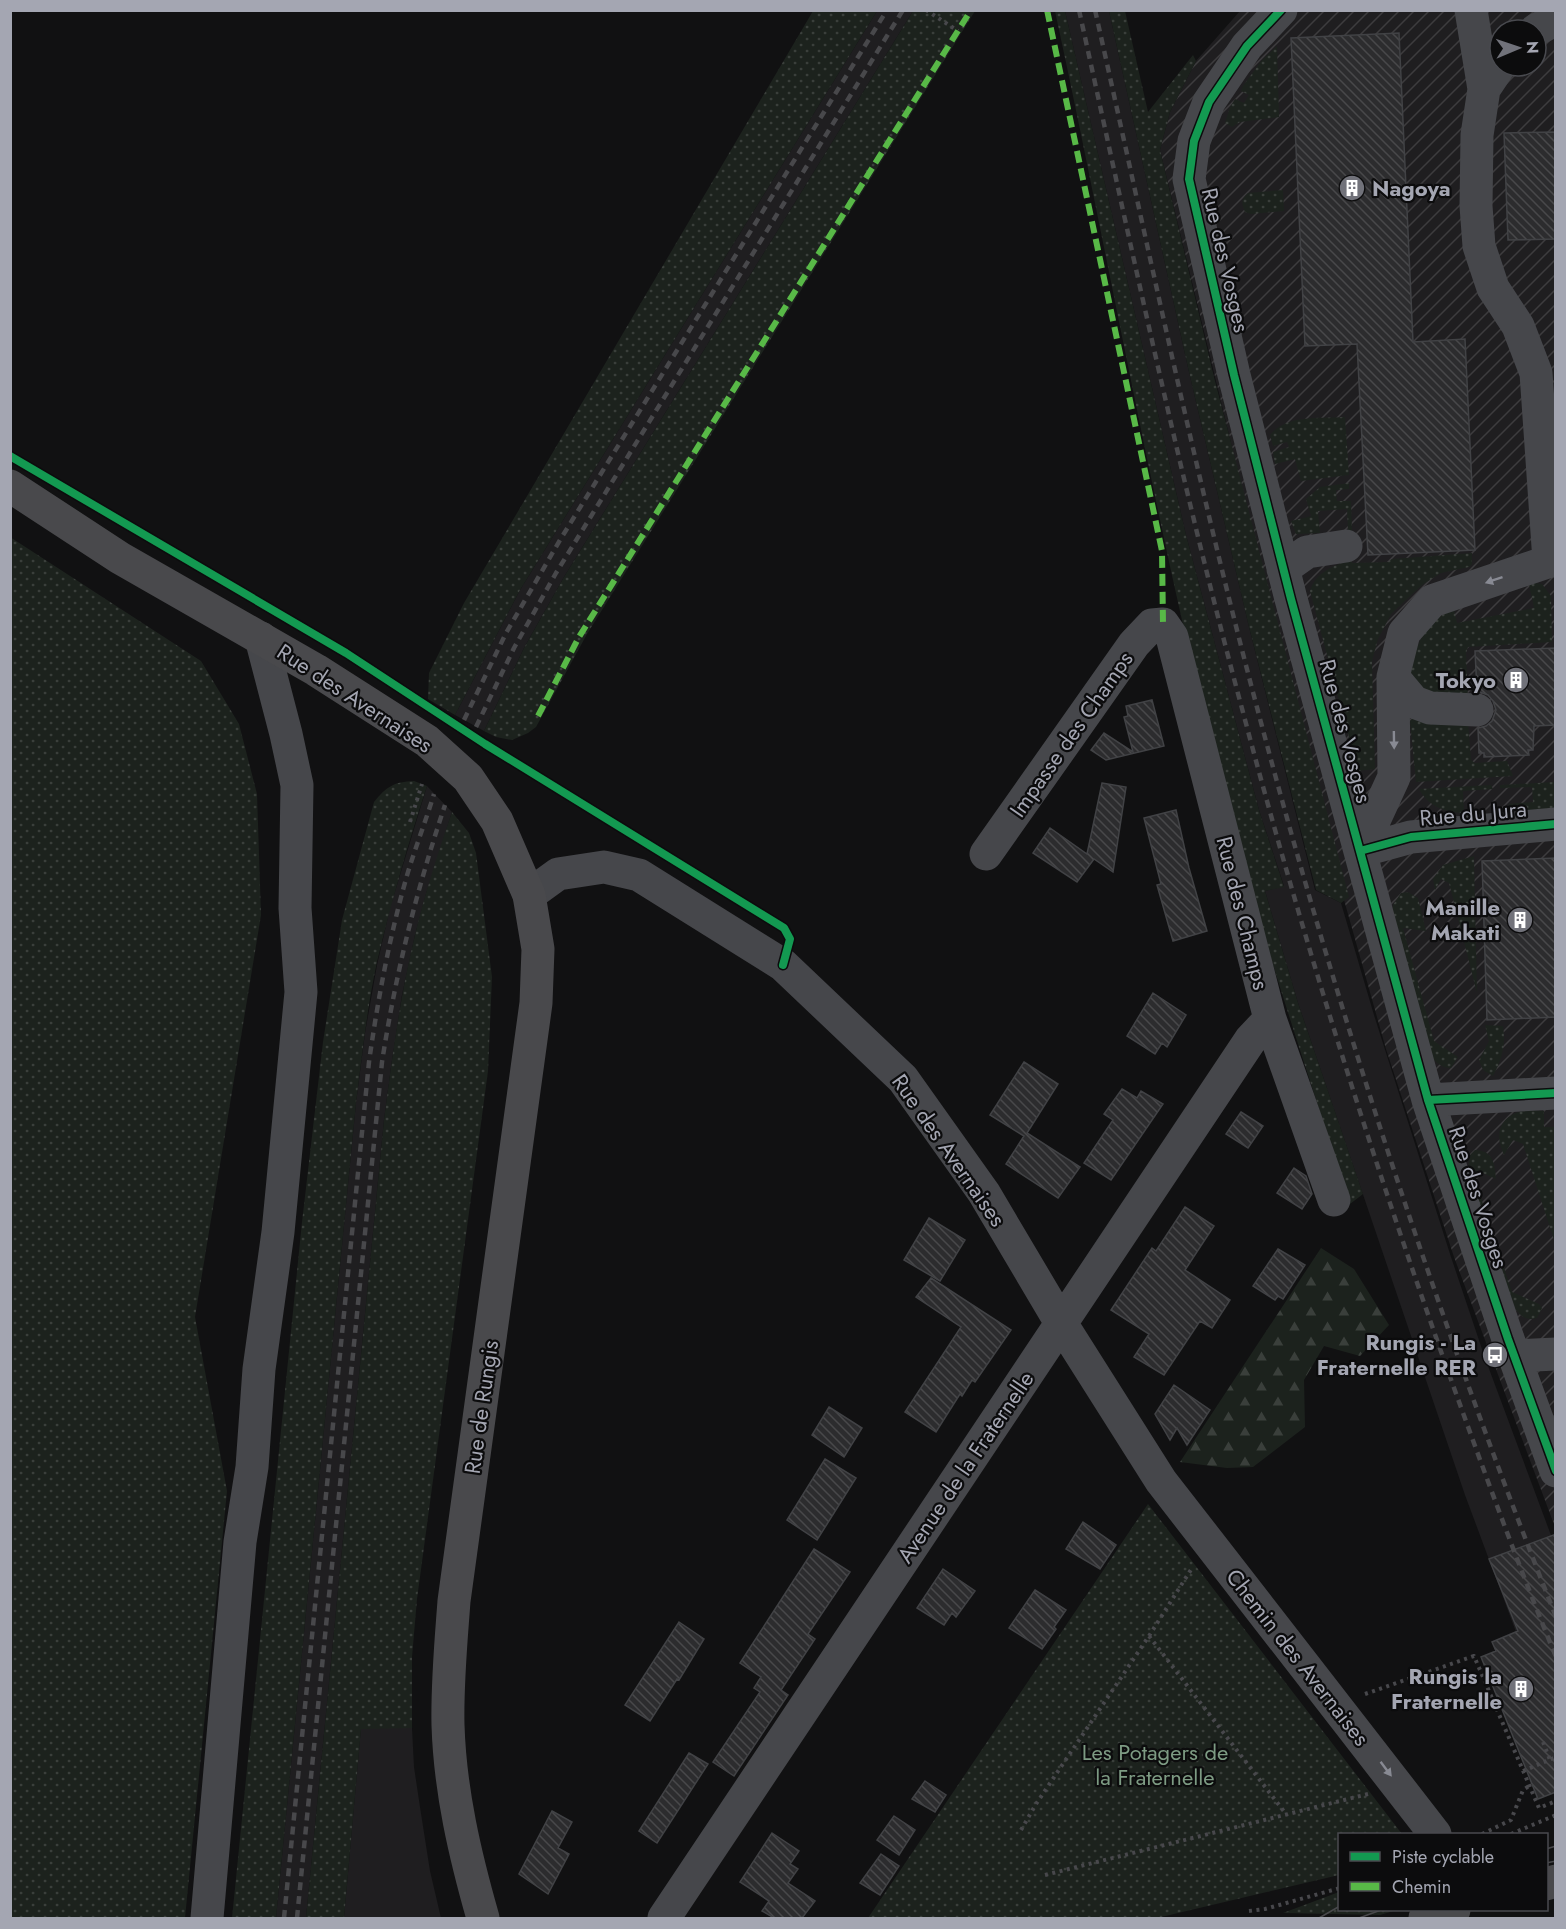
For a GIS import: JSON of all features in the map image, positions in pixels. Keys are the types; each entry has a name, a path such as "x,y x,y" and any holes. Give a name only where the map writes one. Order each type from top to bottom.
{"main road":[{"name":"Rue des Avernaises","path":"10,486 120,558 316,670 427,741 468,778 497,821 529,895"},
{"name":"Rue de Rungis","path":"483,1918 468,1867 455,1791 448,1725 449,1672 454,1601 536,1002 538,949 529,895"},
{"path":"1425,1918 1450,1911"}],"street":[{"name":"Rue des Vosges","path":"1281,10 1247,46 1209,102 1194,141 1189,179 1234,375 1283,569 1428,1100 1513,1356 1556,1471"},
{"path":"1471,10 1488,64"},
{"path":"1360,851 1394,777 1393,677 1404,633 1432,601 1552,560 1536,373 1518,326 1493,288 1479,246 1476,206 1477,135 1492,78"},
{"path":"1283,569 1307,552 1346,546"},
{"name":"Impasse des Champs","path":"986,854 1134,644 1152,625 1163,624"},
{"name":"Rue des Champs","path":"1163,624 1172,637 1270,1019 1334,1200"},
{"path":"207,1918 240,1542 252,1467 259,1369 278,1232 301,992 295,908 297,785 261,638"},
{"path":"1393,677 1414,702 1430,708 1477,710"},
{"name":"Rue du Jura","path":"1360,851 1411,837 1556,824"},
{"name":"Rue des Avernaises","path":"529,895 558,874 604,867 639,875 783,965 903,1079 984,1193 1061,1323 1161,1481"},
{"name":"Avenue de la Fraternelle","path":"664,1918 1251,1039 1270,1019"},
{"path":"1428,1100 1556,1093"},
{"path":"1513,1356 1556,1354"},
{"name":"Chemin des Avernaises","path":"1161,1481 1434,1833"}],"path":[{"path":"926,10 958,31"},
{"path":"410,822 422,784"},
{"path":"1021,1830 1198,1560"},
{"path":"1149,1636 1286,1814"},
{"path":"1343,1713 1474,1656 1539,1808 1556,1801"},
{"path":"1543,1742 1550,1760"},
{"path":"1523,1771 1556,1757"},
{"path":"1484,1833 1511,1820 1523,1790 1529,1786"},
{"path":"1045,1875 1375,1792"},
{"path":"1513,1833 1556,1815"},
{"path":"1249,1911 1265,1909 1338,1889"}],"shaded area":[{"path":"877,11 913,11 564,577 524,648 484,731 455,715 520,590"},
{"path":"1065,11 1109,11 1189,372 1249,627 1315,890 1341,903 1451,1257 1485,1358 1555,1546 1555,1792 1538,1799 1481,1657 1496,1651 1492,1642 1516,1632 1465,1495 1298,1003 1265,891 1284,886 1259,810 1186,535"},
{"path":"1240,11 1555,11 1555,1527 1454,1257 1386,1049 1328,843 1160,150 1170,112 1196,61"},
{"path":"427,786 452,812 415,935 402,995 384,1120 306,1918 276,1918 356,1103 365,1033 390,908"},
{"path":"361,1728 412,1728 414,1767 420,1807 430,1871 441,1918 344,1918"}],"green space":[{"path":"813,11 877,11 520,590 455,715 428,699 429,673 464,603"},
{"path":"913,11 975,11 587,634 536,727 512,740 496,737 484,731 524,648 564,577"},
{"path":"1055,11 1065,11 1186,535 1259,810 1284,887 1265,891 1298,1003 1363,1194 1350,1204 1259,920 1212,748 1150,472"},
{"path":"1109,11 1125,11 1148,112 1193,55 1196,61 1170,112 1160,150 1214,377 1349,897 1341,903 1316,890 1249,627 1189,372"},
{"path":"1277,46 1279,117 1240,122 1232,127 1225,123 1235,99 1244,103 1249,95 1241,91 1243,86 1262,60"},
{"path":"1283,190 1284,211 1251,214 1245,212 1242,201 1248,193"},
{"path":"1345,417 1349,475 1301,481 1295,459 1275,464 1273,452 1289,447 1287,442 1273,446 1270,435 1277,428 1304,419"},
{"path":"1349,483 1349,489 1336,490 1337,501 1351,501 1352,531 1348,531 1347,509 1318,511 1320,533 1296,534 1291,521 1311,516 1306,499 1320,487"},
{"path":"10,537 201,661 239,724 257,794 261,915 195,1317 227,1491 185,1918 11,1918"},
{"path":"1472,553 1472,564 1469,567 1441,573 1422,585 1391,614 1378,639 1372,661 1375,769 1358,771 1310,591 1316,579 1338,564 1351,560 1352,563 1388,562 1392,559"},
{"path":"1529,584 1542,584 1551,596 1552,642 1468,647 1466,653 1468,700 1424,690 1408,673 1423,635 1444,614 1454,610 1457,623 1534,608"},
{"path":"1413,718 1468,721 1471,760 1475,763 1507,761 1513,776 1416,782 1410,721"},
{"path":"414,781 427,786 400,874 377,962 356,1103 276,1918 232,1918 302,1222 323,1042 342,920 374,802 391,786"},
{"path":"1555,782 1555,816 1521,816 1508,804 1533,802 1532,787 1500,788 1500,785"},
{"path":"1491,785 1493,789 1463,791 1464,812 1485,811 1481,818 1462,819 1461,813 1448,811 1431,804 1419,789"},
{"path":"452,812 469,833 476,853 492,977 488,1071 417,1599 412,1657 412,1728 361,1729 344,1918 306,1918 387,1097 410,958 427,888"},
{"path":"1474,856 1477,993 1449,883 1441,879 1435,890 1433,879 1443,865"},
{"path":"1408,892 1418,898 1426,931 1403,928 1434,1041 1458,1057 1451,1068 1441,1065 1428,1053 1392,917 1393,905 1401,893"},
{"path":"1485,1025 1503,1026 1502,1052 1493,1076 1483,1070 1479,1060 1489,1041"},
{"path":"1524,1110 1544,1111 1544,1127 1555,1127 1555,1243 1523,1144 1513,1140 1504,1155 1499,1140 1499,1133 1504,1122"},
{"path":"1475,1150 1486,1152 1494,1163 1496,1179 1478,1171 1475,1180 1512,1292 1539,1304 1542,1308 1537,1318 1524,1318 1515,1309 1467,1180 1470,1155"},
{"path":"1321,1248 1354,1269 1389,1325 1360,1356 1324,1346 1304,1380 1305,1427 1253,1467 1227,1468 1180,1462"},
{"name":"Les Potagers de la Fraternelle","path":"1148,1504 1401,1833 1338,1833 1338,1875 1157,1918 868,1918"},
{"path":"1338,1892 1338,1911 1394,1911 1380,1915 1283,1913"}],"building":[{"name":"Nagoya","path":"1399,33 1413,342 1465,339 1475,550 1368,555 1357,344 1305,346 1291,38"},
{"path":"1556,132 1556,239 1508,240 1504,133"},
{"name":"Tokyo","path":"1556,648 1556,725 1534,726 1533,750 1528,750 1529,755 1484,757 1484,753 1479,753 1478,728 1492,721 1496,710 1488,695 1477,691 1475,651"},
{"path":"1152,700 1164,746 1106,760 1091,750 1104,733 1133,752 1124,717 1128,716 1126,706"},
{"path":"1102,783 1126,787 1113,872 1094,859 1077,882 1033,853 1050,828 1087,854"},
{"path":"1176,810 1189,868 1207,931 1173,941 1157,885 1161,884 1144,818"},
{"name":"Manille Makati","path":"1556,858 1556,1017 1487,1020 1482,861"},
{"path":"1153,993 1186,1015 1167,1047 1162,1043 1155,1054 1127,1036"},
{"path":"1024,1062 1058,1084 1027,1133 1080,1167 1058,1198 1006,1164 1024,1136 990,1115"},
{"path":"1122,1089 1137,1098 1141,1091 1163,1104 1111,1180 1084,1163 1113,1120 1104,1114"},
{"path":"1241,1112 1263,1126 1248,1148 1226,1134"},
{"path":"1294,1168 1306,1176 1312,1194 1302,1209 1277,1193"},
{"path":"1185,1207 1214,1226 1185,1270 1230,1300 1212,1328 1200,1321 1164,1375 1134,1357 1149,1334 1111,1310 1152,1248 1156,1251"},
{"path":"929,1218 965,1240 940,1281 904,1260"},
{"path":"1278,1249 1305,1265 1283,1299 1278,1296 1275,1300 1253,1286"},
{"path":"931,1278 1011,1330 975,1382 972,1380 962,1396 960,1394 936,1432 905,1412 961,1327 916,1297"},
{"path":"1174,1385 1210,1410 1187,1445 1177,1428 1170,1440 1155,1414"},
{"path":"829,1407 862,1428 844,1457 812,1435"},
{"path":"825,1459 856,1478 817,1540 787,1520"},
{"path":"1083,1522 1116,1545 1100,1569 1066,1549"},
{"path":"1556,1534 1556,1792 1538,1799 1481,1657 1496,1651 1492,1642 1518,1631 1489,1559"},
{"path":"814,1549 850,1572 808,1634 815,1639 781,1690 788,1695 734,1776 713,1762 760,1692 754,1688 761,1677 740,1663"},
{"path":"943,1569 975,1591 956,1617 952,1613 944,1625 917,1608"},
{"path":"1035,1590 1066,1610 1042,1649 1009,1628"},
{"path":"679,1622 704,1639 650,1721 625,1705"},
{"path":"689,1753 708,1764 657,1843 639,1831"},
{"path":"925,1781 946,1795 935,1812 912,1799"},
{"path":"552,1811 572,1822 558,1848 569,1854 548,1894 519,1874"},
{"path":"894,1816 915,1830 899,1855 877,1840"},
{"path":"772,1833 799,1851 790,1864 798,1869 788,1883 815,1901 802,1918 774,1918 762,1911 769,1901 740,1882"},
{"path":"881,1854 899,1866 880,1895 860,1883"}],"tram line":[{"path":"1548,1848 1556,1846"},
{"path":"1548,1863 1556,1861"},
{"path":"1319,1918 1338,1907"},
{"path":"1359,1918 1378,1911"}],"railway":[{"path":"464,720 506,633 560,540 887,10"},
{"path":"476,727 514,648 556,573 903,10"},
{"path":"1079,10 1157,364 1199,541 1292,889 1371,1145 1428,1315 1493,1496 1556,1657"},
{"path":"1095,10 1215,540 1290,830 1358,1057 1432,1283 1556,1617"},
{"path":"284,1918 369,1062 390,942 408,872 434,794"},
{"path":"297,1918 382,1062 408,932 445,805"}],"marked path":[{"path":"538,716 579,637 971,10"},
{"path":"1047,10 1162,551 1163,624"}],"cycle path":[{"path":"1281,10 1247,46 1209,102 1194,141 1189,179 1234,375 1291,599 1428,1100 1508,1339 1556,1471"},
{"path":"10,456 346,653 485,744 784,928 790,939 783,965"},
{"path":"1360,851 1411,837 1556,824"},
{"path":"1428,1100 1556,1093"}],"place":[{"name":"Nagoya","path":"1352,188"},
{"name":"Tokyo","path":"1516,680"},
{"name":"Manille Makati","path":"1520,920"},
{"name":"Rungis - La Fraternelle RER","path":"1495,1355"},
{"name":"Rungis la Fraternelle","path":"1521,1689"}]}
